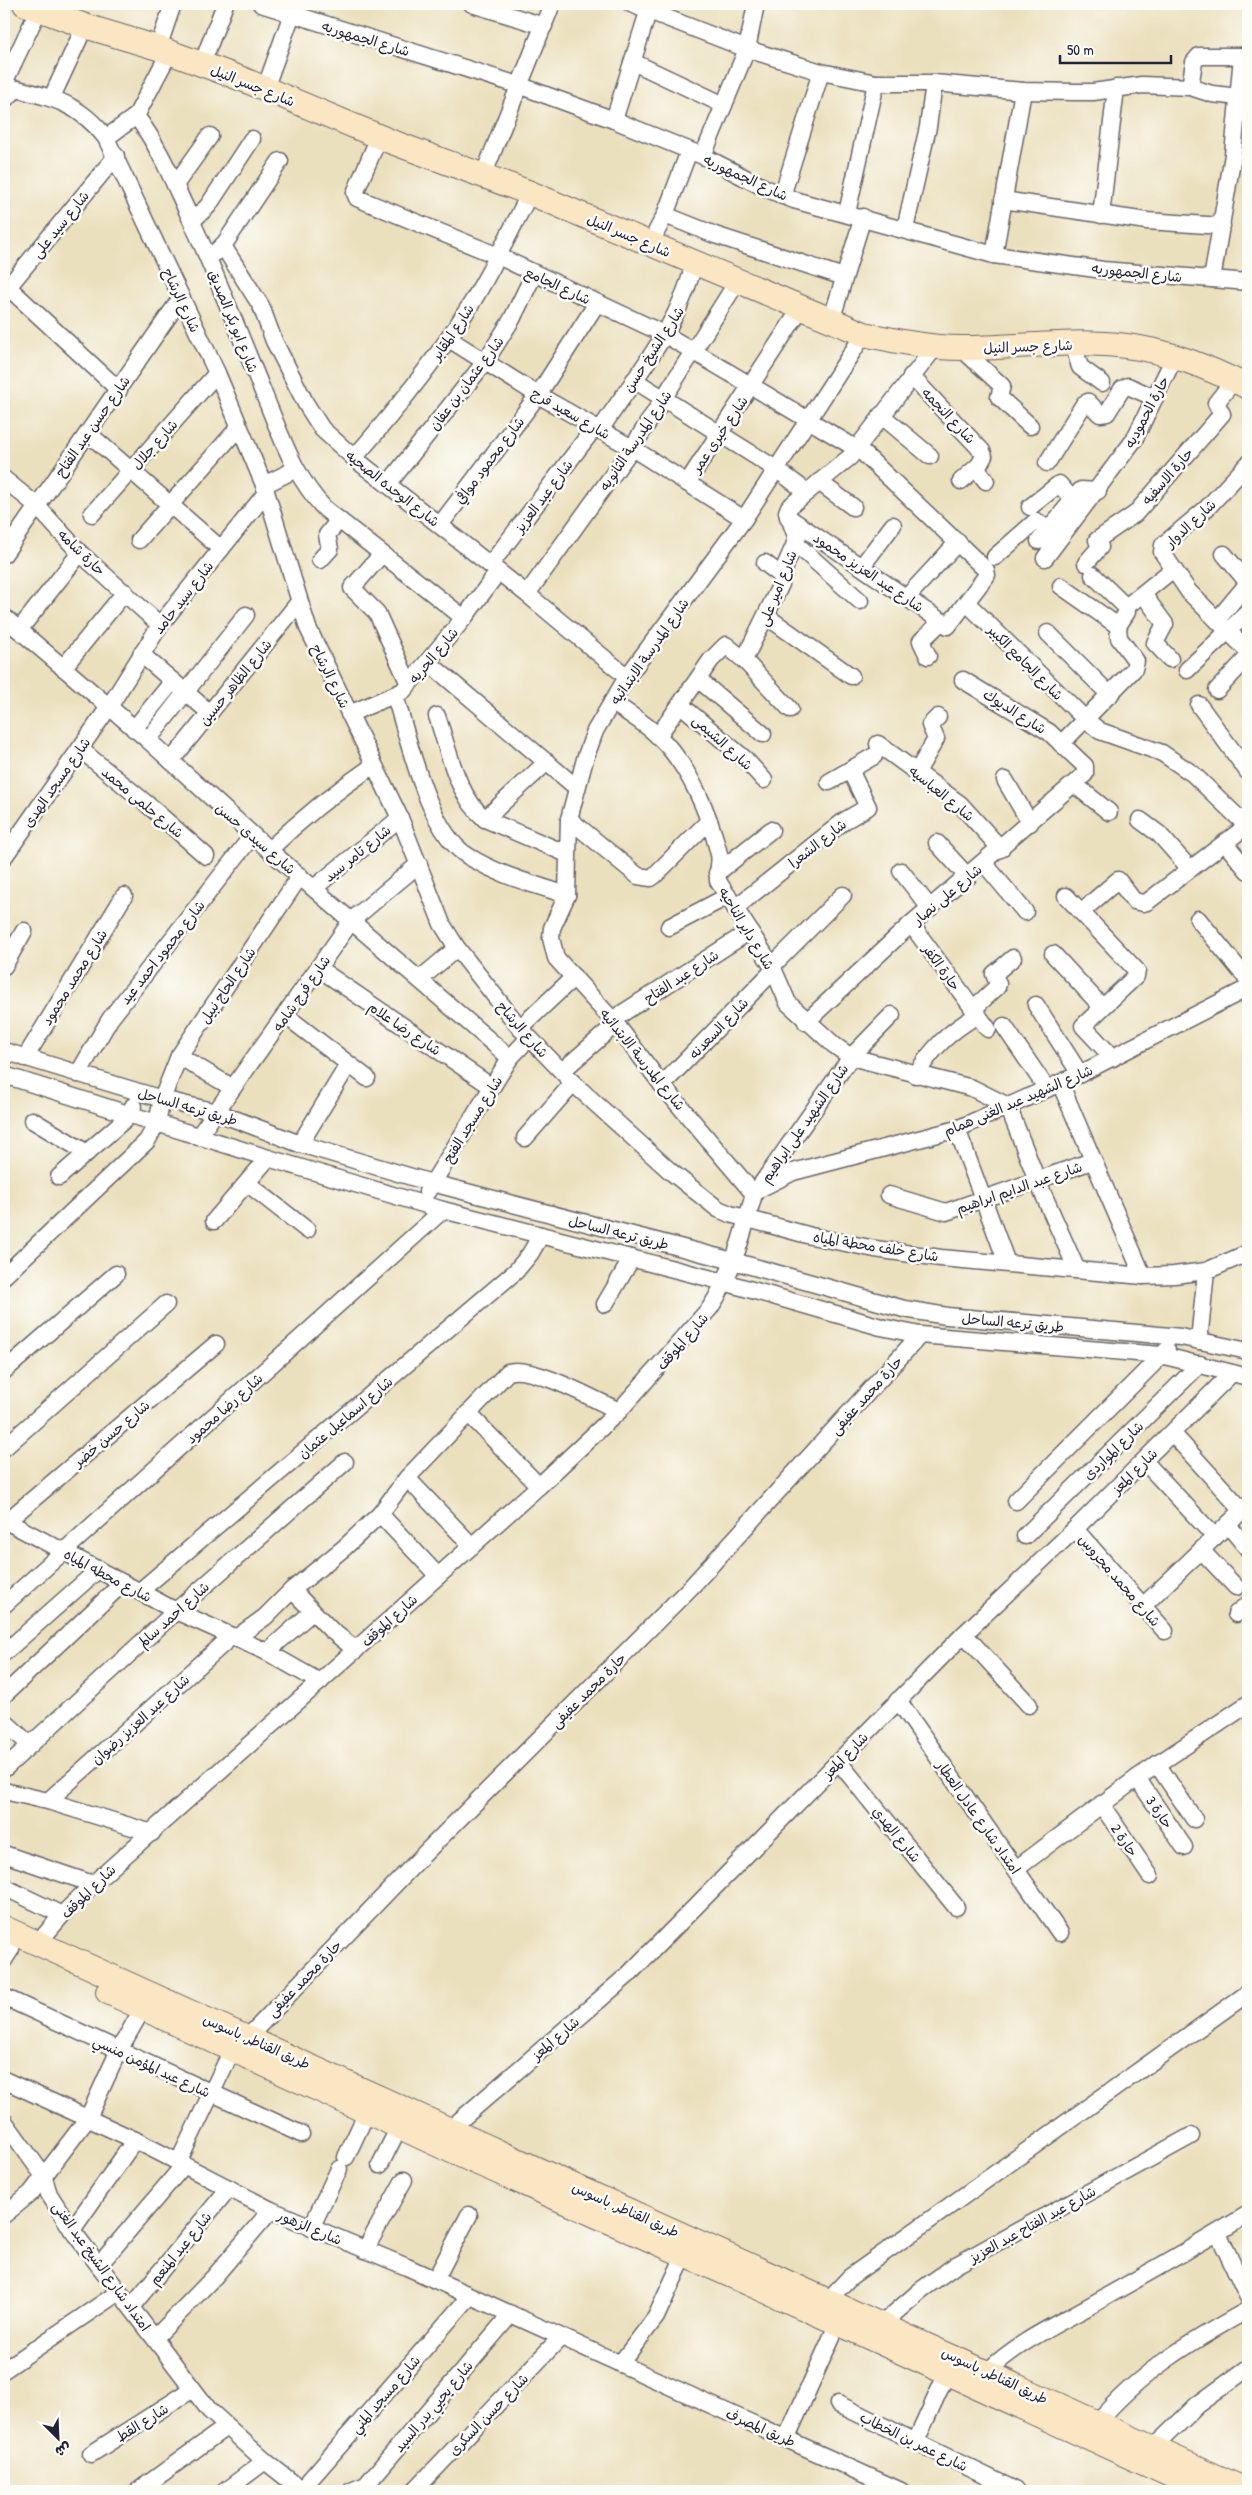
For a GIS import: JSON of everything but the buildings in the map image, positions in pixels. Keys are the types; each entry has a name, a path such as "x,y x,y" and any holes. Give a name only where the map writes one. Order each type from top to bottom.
{"main road":[{"name":"شارع جسر النيل","path":"32,6 85,26 202,64 378,137 530,193 864,334 914,344 961,348 1073,344 1124,345 1175,356 1241,383"},
{"name":"طريق القناطر, باسوس","path":"5,1945 38,1944 240,2043 367,2112 399,2127 685,2254 837,2310 882,2324 988,2371 1152,2449 1248,2491"},
{"name":"طريق القناطر, باسوس","path":"5,1945 143,2008 240,2043 450,2130 837,2310 947,2373 1205,2491"}],"street":[{"path":"106,138 136,116 164,51 173,4"},
{"path":"202,64 225,4"},
{"path":"472,4 544,26"},
{"path":"483,176 521,86 552,4"},
{"path":"631,4 747,49 821,72 876,83 934,83 1023,91 1093,92 1142,85 1190,86 1212,94 1244,98"},
{"path":"650,244 696,154 724,105 747,49 756,4"},
{"name":"شارع الجمهوريه","path":"266,5 521,86 614,120 696,154 782,196 864,217 994,255 1103,270 1248,282"},
{"path":"4,100 32,6"},
{"path":"614,120 649,10"},
{"path":"265,89 292,14"},
{"path":"52,97 85,26"},
{"path":"1190,86 1194,62 1199,56 1245,56 1244,98 1212,279"},
{"path":"633,62 724,105"},
{"path":"782,196 821,72"},
{"path":"846,213 876,83"},
{"path":"905,229 928,127 934,83"},
{"name":"شارع الرشاح","path":"8,86 52,97 74,107 88,118 106,138 116,156 217,373 239,427 264,489 308,628 400,818 440,918 457,948 525,1033 567,1077 670,1171 718,1209 747,1219"},
{"path":"1101,214 1116,88"},
{"path":"994,255 1023,91"},
{"name":"شارع ابو بكر الصديق","path":"136,116 156,146 209,258 296,470 314,497 339,520 464,618"},
{"path":"175,185 210,136"},
{"name":"شارع الجامع","path":"378,137 355,193 357,198 498,256 664,334 808,421"},
{"path":"192,221 208,206 252,140"},
{"name":"شارع سيد على","path":"6,290 116,156"},
{"path":"209,258 223,246 280,161"},
{"name":"شارع المقابر","path":"354,458 400,405 449,339 498,256 530,193"},
{"path":"1003,200 1147,221 1222,226"},
{"path":"665,215 715,235 844,278"},
{"path":"831,321 864,217"},
{"name":"شارع الوحده الصحيه","path":"223,246 261,306 274,342 312,416 322,429 354,458 527,594 627,677"},
{"name":"شارع الشيخ حسن","path":"598,428 634,380 684,300 694,263"},
{"name":"شارع عثمان بن عفان","path":"388,484 485,362 512,319 534,274"},
{"name":"شارع المدرسة الثانويه","path":"527,594 632,448 737,282"},
{"path":"6,290 119,390"},
{"name":"شارع حسن عبد الفتاح","path":"6,544 119,390 181,298"},
{"name":"شارع محمود موافي","path":"440,525 538,395 597,303"},
{"name":"شارع خيرى عمر","path":"687,483 752,386 801,308"},
{"name":"شارع المدرسة الابتدائيه","path":"755,1192 662,1085 614,1022 556,958 551,938 552,928 567,895 569,819 595,731 627,677 744,519 864,334"},
{"name":"شارع سعيد فرج","path":"449,339 538,395 632,448 744,519"},
{"path":"1073,344 1080,367 1102,383"},
{"path":"788,517 790,507 845,462 936,346"},
{"path":"961,348 1002,386 999,397 1030,426"},
{"name":"حارة الحموديه","path":"1046,558 1098,491 1134,440 1175,356"},
{"name":"شارع جلال","path":"92,514 217,373"},
{"name":"شارع النجمه","path":"911,376 982,451 984,456 977,469 986,481"},
{"path":"634,380 776,469 853,507"},
{"name":"حارة الاسفيه","path":"1126,607 1090,569 1100,548 1097,540 1135,514 1222,414 1216,403 1241,383"},
{"path":"1047,463 1084,404 1088,402 1100,414 1107,412 1122,389 1128,386 1155,398"},
{"path":"881,416 930,456"},
{"path":"808,421 862,452 986,570 987,575 967,603 946,623 921,641 928,656"},
{"path":"139,540 239,427"},
{"name":"شارع عبد العزيز","path":"494,569 598,428"},
{"path":"88,433 221,549"},
{"name":"شارع الدوار","path":"1248,464 1207,508 1163,545 1162,552 1188,592 1223,624 1248,651"},
{"path":"962,482 978,466"},
{"name":"شارع سيد حامد","path":"109,707 160,625 221,549 264,489 296,470"},
{"name":"حارة شامه","path":"4,479 36,505 80,553 160,625"},
{"path":"1030,507 1059,484 1074,500"},
{"path":"996,557 1036,521 1044,536 1081,490 1098,491"},
{"name":"شارع امير على","path":"744,660 766,616 797,537 788,517"},
{"name":"شارع عبد العزيز محمود","path":"788,517 946,623"},
{"path":"320,560 330,548 327,535 339,520"},
{"path":"862,566 893,525"},
{"path":"907,597 958,542"},
{"path":"795,543 860,602"},
{"path":"19,630 80,553"},
{"path":"382,554 352,588 377,613 409,684"},
{"path":"1187,670 1223,624 1248,581 1224,554"},
{"path":"765,563 783,576"},
{"name":"شارع الحريه","path":"349,714 395,696 409,684 464,618 494,569"},
{"path":"1061,744 1134,669 1136,664 1134,657 1119,638 1118,626 1127,612 1126,607 1172,570"},
{"path":"1062,586 1118,626"},
{"path":"63,668 125,592"},
{"path":"1143,594 1165,624 1155,643 1170,659"},
{"name":"شارع الظاهر حسين","path":"171,762 299,602"},
{"name":"شارع الجامع الكبير","path":"967,603 1086,720 1100,731 1162,753 1193,774 1248,826"},
{"path":"1223,624 1248,612"},
{"path":"148,740 246,615"},
{"path":"766,616 851,676"},
{"name":"شارع سيدى حسن","path":"4,617 148,740 252,836 352,920 510,1058"},
{"path":"1048,633 1110,695"},
{"path":"658,736 699,680 711,660 726,645 744,660 790,708"},
{"path":"142,654 210,713"},
{"path":"1217,690 1248,657"},
{"path":"428,662 577,788"},
{"path":"699,680 762,734"},
{"name":"شارع الديوك","path":"964,680 1049,732 1085,766"},
{"path":"134,729 173,681"},
{"path":"395,696 430,804 448,838 467,856 505,875 567,895"},
{"name":"شارع داير الناحيه","path":"612,702 658,736 682,766 709,821 720,856 717,873 718,881 772,969 788,1004 806,1022 852,1057 972,1088 1008,1106"},
{"path":"1199,704 1248,772"},
{"name":"شارع الشيمى","path":"681,705 745,759 764,780"},
{"name":"شارع مسجد الهدى","path":"4,857 109,707"},
{"path":"437,716 462,789 471,806 485,819 567,854"},
{"path":"917,772 936,739 930,724 938,717"},
{"name":"شارع حلمى محمد","path":"80,749 206,856"},
{"name":"شارع العباسيه","path":"850,770 876,750 917,772 960,804 1001,849"},
{"path":"485,819 546,762"},
{"path":"269,850 315,807 374,765"},
{"name":"شارع على نصار","path":"806,1022 911,924 1001,849 1085,774 1085,766"},
{"path":"829,782 850,770"},
{"name":"شارع الشعرا","path":"731,902 844,821 868,807 850,770"},
{"path":"1005,780 1030,823"},
{"path":"1074,784 1109,812"},
{"name":"شارع تامر سيد","path":"314,888 400,818"},
{"path":"569,819 638,876 644,878 655,875 709,821"},
{"path":"1140,820 1176,850 1190,869"},
{"path":"1081,912 1118,880 1134,900 1142,903 1248,826"},
{"path":"717,873 771,830"},
{"name":"شارع محمود احمد عيد","path":"78,1074 110,1019 252,836"},
{"path":"1225,843 1248,871"},
{"path":"937,844 968,877"},
{"path":"984,863 1025,912"},
{"name":"شارع فرج شامه","path":"198,1137 286,1016 352,920 420,864"},
{"path":"901,872 930,908"},
{"name":"شارع الحاج نبيل","path":"158,1123 162,1099 179,1056 300,876"},
{"name":"شارع السعدنه","path":"662,1085 843,895"},
{"name":"شارع محمد محمود","path":"25,1058 124,896"},
{"path":"1066,896 1137,971 1136,976 1083,1027 1113,1058"},
{"path":"669,927 731,902"},
{"path":"1198,920 1248,980"},
{"name":"حارة الكفر","path":"911,924 975,1012 996,1028 1053,1086 1092,1161 1143,1276"},
{"path":"4,966 24,931"},
{"name":"شارع عبد الفتاح","path":"525,1138 567,1077 614,1022 750,931"},
{"path":"420,979 457,948"},
{"path":"1054,954 1102,1007"},
{"path":"916,1075 927,1056 941,1040 975,1012 998,986 994,974 1013,958"},
{"name":"شارع رضا علام","path":"318,968 492,1087"},
{"name":"شارع مسجد الفتح","path":"420,1203 525,1033 574,976"},
{"name":"شارع الشهيد عبد الغنى همام","path":"755,1192 793,1172 957,1129 1080,1074 1248,988"},
{"path":"1036,1006 1080,1074"},
{"name":"شارع الشهيد على ابراهيم","path":"755,1192 852,1057 892,1015"},
{"path":"286,1016 367,1078"},
{"name":"طريق ترعه الساحل","path":"4,1051 162,1099 216,1112 300,1144 432,1184 733,1261 911,1310 1181,1337 1248,1351"},
{"path":"179,1056 233,1088"},
{"path":"300,1144 348,1065"},
{"name":"طريق ترعه الساحل","path":"4,1075 131,1114 198,1137 443,1210 724,1282 881,1327 920,1335 1161,1355 1248,1377"},
{"path":"59,1177 131,1114 138,1092"},
{"path":"1008,1106 1037,1180 1078,1270"},
{"path":"32,1120 87,1152"},
{"path":"4,1276 134,1156 158,1123"},
{"path":"957,1129 1006,1263"},
{"path":"214,1221 268,1158"},
{"name":"شارع عبد الدايم ابراهيم","path":"889,1195 940,1212 1092,1161"},
{"path":"247,1183 307,1230"},
{"path":"724,1282 733,1261 755,1192"},
{"name":"شارع رضا محمود","path":"4,1605 66,1552 443,1210"},
{"name":"شارع خلف محطة المياه","path":"747,1219 811,1236 875,1249 941,1258 1143,1276 1206,1271 1248,1253"},
{"name":"شارع اسماعيل عثمان","path":"140,1592 516,1271 530,1254 541,1235"},
{"name":"طريق ترعه الساحل","path":"604,1304 632,1258"},
{"path":"1199,1341 1206,1271"},
{"path":"4,1371 116,1274"},
{"name":"شارع الموقف","path":"38,1944 62,1915 93,1884 539,1486 620,1411 710,1308 724,1282"},
{"path":"4,1448 166,1304"},
{"name":"حارة محمد عفيفى","path":"99,2264 181,2164 212,2093 240,2043 435,1843 691,1587 920,1335"},
{"path":"1016,1500 1181,1337"},
{"name":"شارع حسن خضر","path":"5,1521 216,1344"},
{"name":"شارع المواردى","path":"1025,1536 1200,1364"},
{"name":"شارع عبد العزيز رضوان","path":"48,1801 234,1638 265,1617 292,1590 344,1548 380,1514 407,1478 508,1372 515,1370 532,1372 620,1411"},
{"name":"شارع المعز","path":"450,2130 628,1975 964,1634 1075,1529 1232,1373"},
{"path":"468,1413 539,1486"},
{"path":"1143,1606 1245,1508 1172,1433"},
{"path":"1144,1461 1215,1537"},
{"name":"شارع احمد سالم","path":"4,1769 176,1611 344,1462"},
{"path":"407,1478 472,1546"},
{"path":"380,1514 438,1576"},
{"name":"شارع محطه المياه","path":"5,1521 176,1611 267,1652 320,1682"},
{"path":"1228,1525 1248,1549"},
{"name":"شارع محمد محروس","path":"1075,1529 1165,1631"},
{"path":"1201,1550 1236,1587"},
{"path":"4,1653 99,1569"},
{"path":"4,1695 123,1583"},
{"path":"292,1590 312,1612 356,1650"},
{"path":"267,1652 312,1612"},
{"path":"964,1634 1029,1705"},
{"name":"امتداد شارع عادل العطار","path":"898,1700 1060,1934"},
{"path":"1016,1869 1137,1778 1248,1704"},
{"path":"4,1721 30,1745"},
{"name":"شارع الهدي","path":"839,1762 956,1907"},
{"path":"1157,1764 1194,1819"},
{"name":"حارة 3","path":"1137,1778 1184,1847"},
{"path":"4,1791 48,1801 152,1833"},
{"name":"حارة 2","path":"1101,1804 1150,1876"},
{"path":"4,1854 93,1884"},
{"path":"4,1887 62,1915"},
{"path":"786,2439 850,2277 1248,1992"},
{"name":"شارع عبد المؤمن منسي","path":"4,1997 301,2134"},
{"path":"4,2215 31,2193 88,2118 120,2050 143,2008"},
{"name":"شارع الزهور","path":"4,2080 135,2140 271,2210 435,2280 620,2364"},
{"path":"311,2228 367,2112"},
{"name":"امتداد شارع الشيخ عبد الغنى","path":"4,2123 43,2175 49,2194 72,2230 193,2390 226,2427 301,2491"},
{"path":"380,2165 399,2127"},
{"name":"شارع عبد الفتاح عبد العزيز","path":"882,2324 921,2290 956,2265 1191,2136"},
{"path":"72,2230 135,2140"},
{"path":"364,2250 404,2180"},
{"name":"شارع عبد المنعم","path":"131,2307 229,2188"},
{"path":"155,2338 214,2277 271,2210"},
{"path":"435,2280 469,2214"},
{"path":"988,2371 1022,2343 1041,2331 1098,2302 1248,2214"},
{"path":"1218,2233 1248,2297"},
{"path":"620,2364 656,2317 685,2254"},
{"path":"4,2370 119,2292"},
{"name":"شارع مسجد المني","path":"301,2491 470,2296"},
{"path":"1097,2423 1115,2401 1135,2383 1189,2344 1248,2310"},
{"name":"شارع يحيي بدر السيد","path":"351,2491 366,2485 511,2314"},
{"name":"شارع حسن السكرى","path":"414,2491 561,2337"},
{"name":"طريق المصرف","path":"620,2364 901,2491"},
{"path":"1152,2449 1198,2405 1248,2368"},
{"path":"916,2441 947,2373"},
{"name":"شارع القط","path":"91,2454 193,2390"},
{"name":"شارع عمر بن الخطاب","path":"838,2404 1017,2491"},
{"path":"138,2491 226,2427"},
{"path":"225,2491 265,2461"}]}
